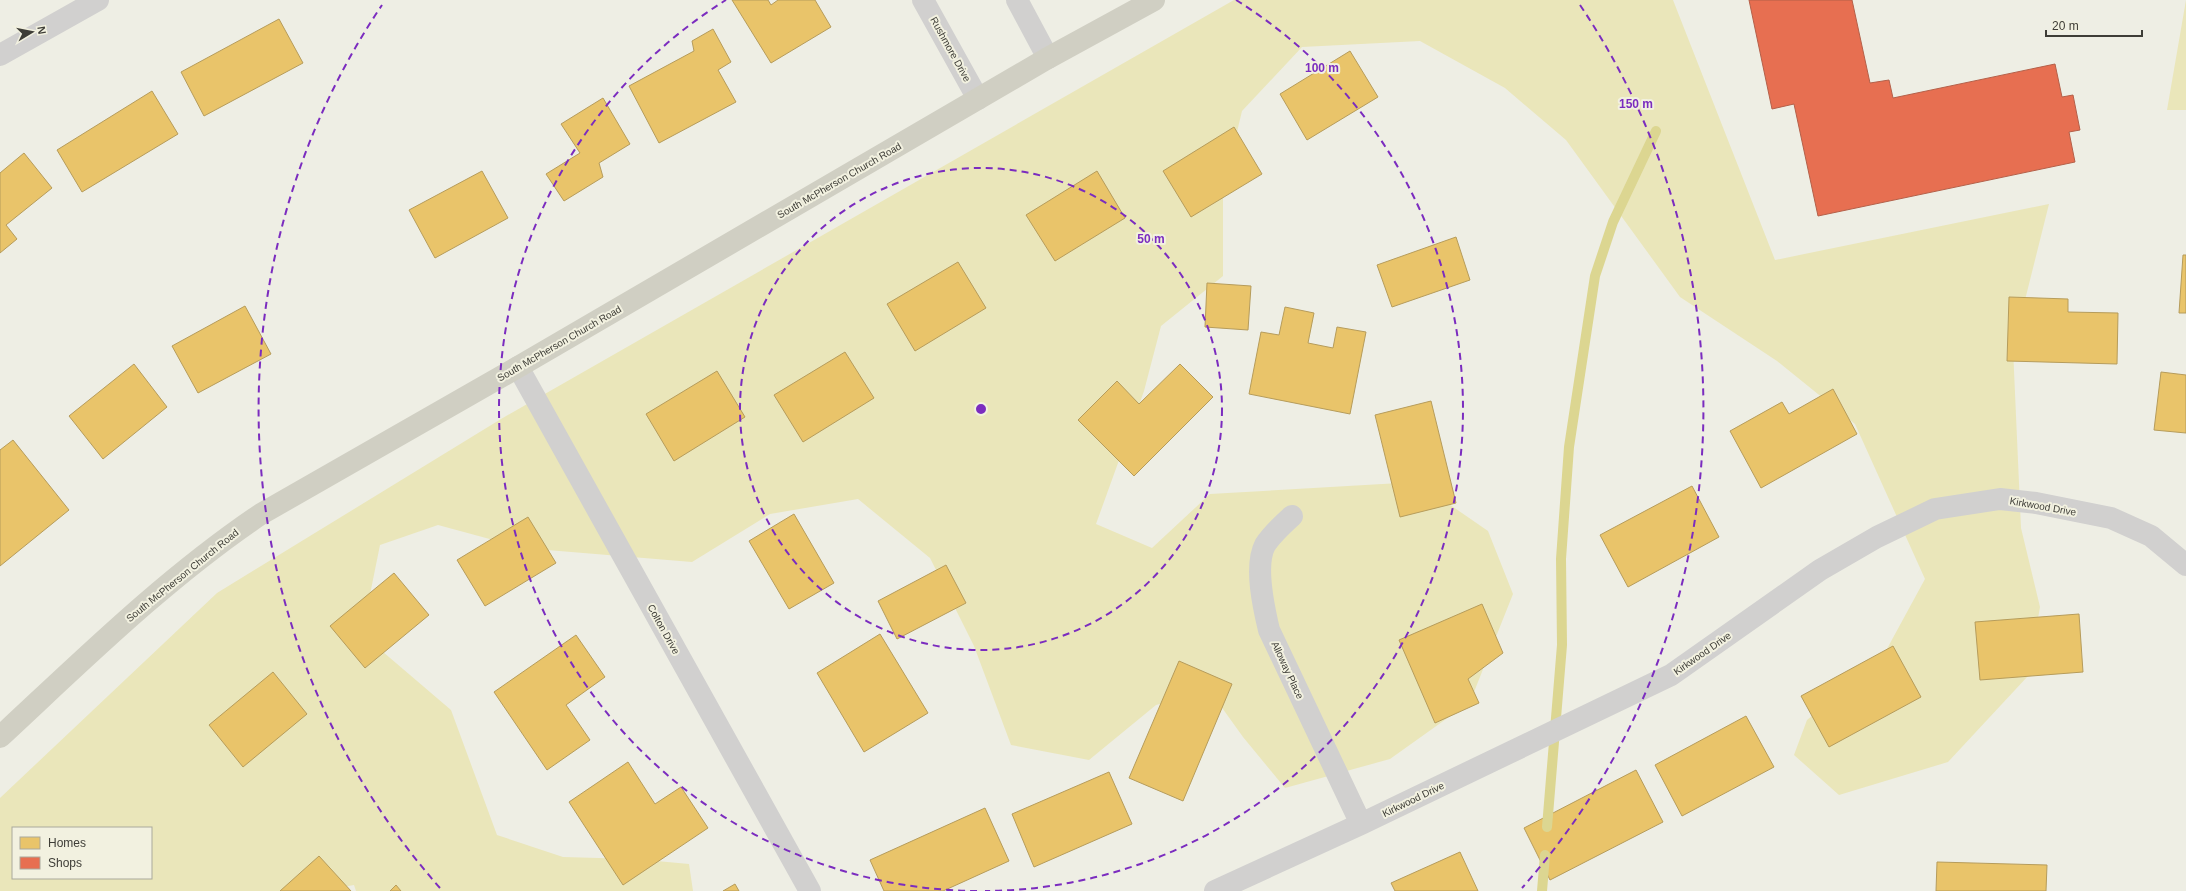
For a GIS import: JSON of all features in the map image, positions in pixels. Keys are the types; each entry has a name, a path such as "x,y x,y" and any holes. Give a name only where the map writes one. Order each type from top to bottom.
{"main road":[{"name":"South McPherson Church Road","path":"0,737 140,608 226,538 261,514 518,367 1048,58 1154,0"}],"street":[{"path":"0,55 98,0"},
{"name":"Rushmore Drive","path":"923,0 978,99"},
{"path":"1016,0 1048,58"},
{"name":"Colton Drive","path":"518,367 810,891"},
{"name":"Kirkwood Drive","path":"1216,891 1361,824 1671,675 1820,570 1876,537 1935,509 2000,499 2036,503 2111,518 2151,536 2186,565"},
{"name":"Alloway Place","path":"1292,516 1276,531 1264,547 1260,571 1262,599 1269,630 1361,824"}],"shaded area":[{"path":"1234,0 1673,0 1775,260 2049,204 2013,348 2021,528 2040,607 2028,676 1948,762 1839,795 1794,755 1807,720 1882,658 1925,579 1855,424 1777,361 1680,297 1566,140 1505,88 1420,41 1302,47 1242,111 1223,190 1223,276 1161,326 1144,391 1096,524 1152,548 1210,494 1417,482 1488,531 1513,594 1470,702 1390,759 1285,788 1243,737 1210,691 1156,705 1089,760 1011,745 974,646 930,558 858,499 770,514 692,562 523,548 438,525 380,545 362,634 451,710 497,835 563,857 635,859 689,864 693,891 356,891 354,885 319,891 0,891 0,798 217,593 501,419"},
{"path":"2186,0 2186,110 2167,110"}],"building: Homes":[{"path":"732,0 768,0 771,5 778,0 815,0 831,27 771,63"},
{"path":"279,19 303,63 204,116 181,72"},
{"path":"713,29 731,62 718,70 736,102 659,143 629,86 694,51 692,41"},
{"path":"1350,51 1378,97 1307,140 1280,94"},
{"path":"152,91 178,134 82,192 57,150"},
{"path":"603,98 630,144 599,163 603,177 564,201 546,174 580,153 561,124"},
{"path":"1234,127 1262,174 1191,217 1163,171"},
{"path":"24,153 52,188 6,225 17,239 0,253 0,173"},
{"path":"482,171 508,218 435,258 409,210"},
{"path":"1097,171 1125,218 1055,261 1026,215"},
{"path":"1456,237 1470,280 1392,307 1377,265"},
{"path":"2183,255 2186,255 2186,313 2179,313"},
{"path":"958,262 986,308 915,351 887,304"},
{"path":"1207,283 1251,286 1248,330 1205,327"},
{"path":"2009,297 2068,299 2068,312 2118,313 2117,364 2007,361"},
{"path":"245,306 271,354 198,393 172,346"},
{"path":"1285,307 1314,313 1308,343 1333,348 1337,327 1366,332 1350,414 1249,394 1261,332 1279,335"},
{"path":"845,352 874,398 803,442 774,395"},
{"path":"134,364 167,407 103,459 69,416"},
{"path":"1180,364 1213,397 1134,476 1078,420 1117,381 1139,404"},
{"path":"717,371 745,417 674,461 646,414"},
{"path":"2161,372 2186,375 2186,433 2154,430"},
{"path":"1833,389 1857,434 1761,488 1730,431 1782,402 1789,414"},
{"path":"1431,401 1456,503 1400,517 1375,415"},
{"path":"13,440 69,510 0,566 0,450"},
{"path":"1692,486 1719,537 1628,587 1600,535"},
{"path":"794,514 834,583 789,609 749,541"},
{"path":"528,517 556,563 485,606 457,560"},
{"path":"946,565 966,603 897,639 878,601"},
{"path":"394,573 429,615 365,668 330,626"},
{"path":"1482,604 1503,653 1468,679 1479,703 1435,723 1399,640"},
{"path":"2079,614 2083,672 1980,680 1975,622"},
{"path":"880,634 928,713 864,752 817,673"},
{"path":"576,635 605,677 566,705 590,740 547,770 494,692"},
{"path":"1893,646 1921,697 1829,747 1801,696"},
{"path":"1179,661 1232,684 1183,801 1129,778"},
{"path":"273,672 307,714 243,767 209,725"},
{"path":"1746,716 1774,767 1682,816 1655,765"},
{"path":"628,762 655,804 681,787 708,828 623,885 569,802"},
{"path":"1636,770 1663,822 1550,880 1524,828"},
{"path":"1109,772 1132,824 1034,867 1012,814"},
{"path":"985,808 1009,861 943,891 884,891 870,860"},
{"path":"1460,852 1478,891 1395,891 1391,883"},
{"path":"319,856 351,891 280,891"},
{"path":"1937,862 2047,865 2046,891 1936,891"},
{"path":"735,884 739,891 723,891"},
{"path":"396,885 401,891 390,891"}],"building: Shops":[{"path":"1749,0 1852,0 1870,83 1889,80 1893,98 2055,64 2062,97 2073,95 2080,130 2069,132 2075,162 1818,216 1794,104 1772,109"}],"waterway":[{"path":"1547,827 1562,645 1561,559 1569,447 1595,276 1613,222 1656,131"},
{"path":"1542,891 1545,855"}]}
